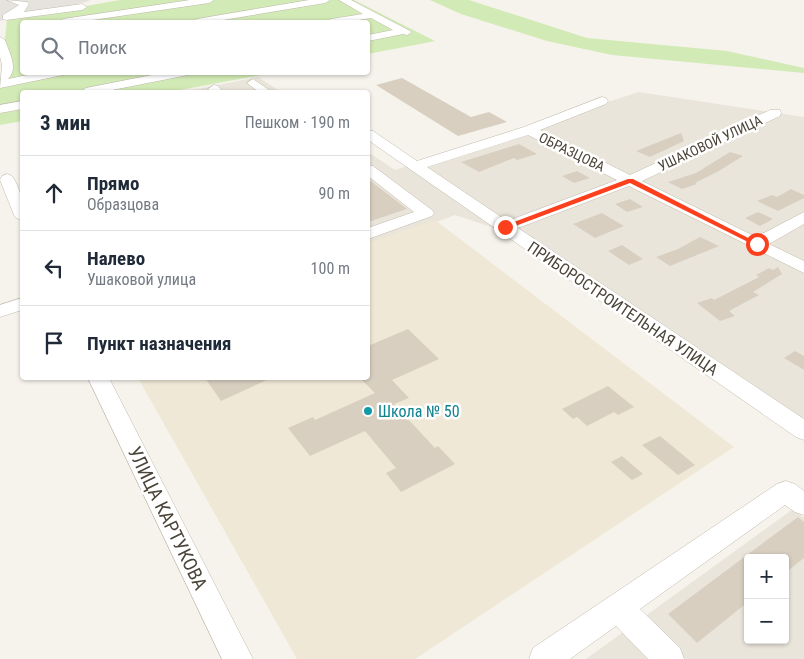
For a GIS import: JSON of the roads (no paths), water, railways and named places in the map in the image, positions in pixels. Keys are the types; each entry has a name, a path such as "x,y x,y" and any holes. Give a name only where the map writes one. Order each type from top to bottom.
{"street":[{"path":"3,19 22,9 24,4 12,0"},
{"path":"76,20 209,0"},
{"path":"209,20 326,0"},
{"path":"344,0 415,36"},
{"path":"3,19 93,6"},
{"path":"344,20 373,15"},
{"path":"370,38 403,30"},
{"path":"0,80 7,74 10,54 2,34"},
{"path":"0,84 47,75"},
{"path":"96,90 173,75"},
{"path":"253,82 263,90"},
{"path":"415,166 528,130 602,101"},
{"path":"0,109 20,105"},
{"name":"УШАКОВОЙ УЛИЦА","path":"505,227 631,180 775,113"},
{"name":"ОБРАЗЦОВА","path":"528,130 804,268"},
{"name":"ПРИБОРОСТРОИТЕЛЬНАЯ УЛИЦА","path":"370,135 804,431"},
{"path":"370,171 426,213 370,233"},
{"path":"13,183 20,208"},
{"path":"757,244 804,217"},
{"path":"0,311 20,305"},
{"name":"УЛИЦА КАРТУКОВА","path":"99,380 238,659"},
{"path":"544,659 786,491 804,505"},
{"path":"618,607 669,659"}],"place":[{"name":"Школа № 50","path":"368,411"}]}
